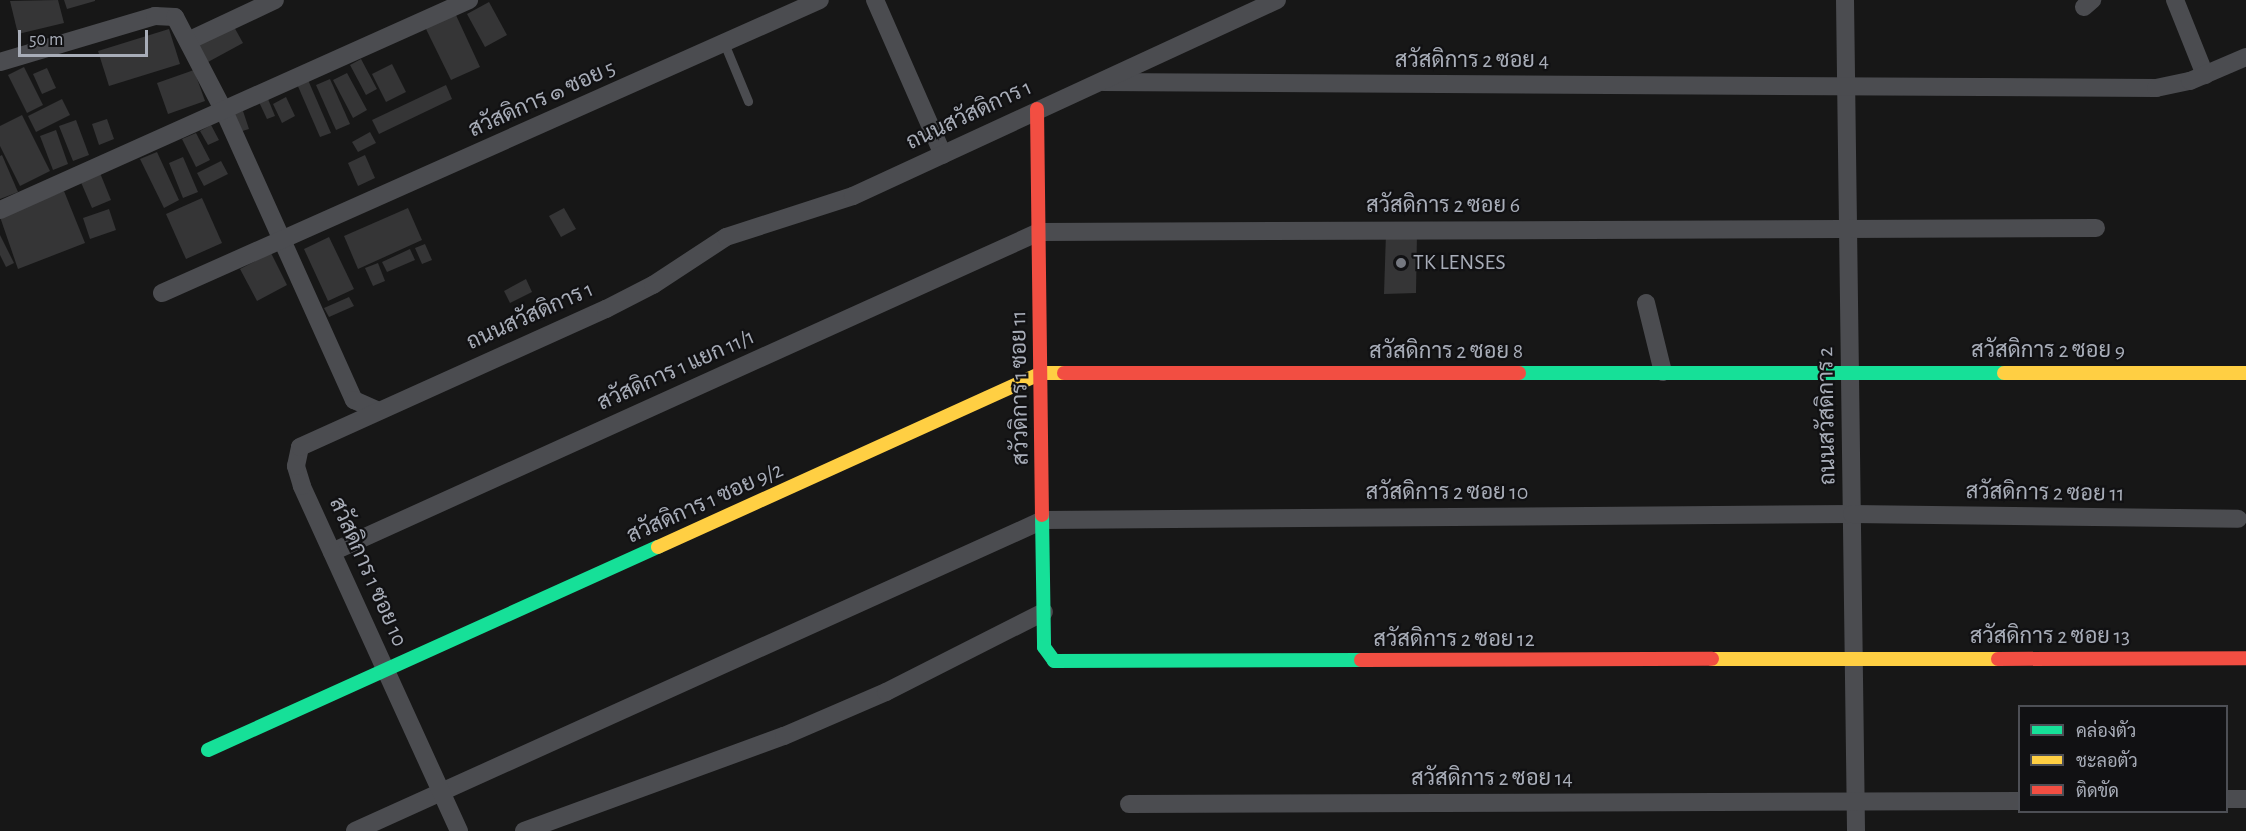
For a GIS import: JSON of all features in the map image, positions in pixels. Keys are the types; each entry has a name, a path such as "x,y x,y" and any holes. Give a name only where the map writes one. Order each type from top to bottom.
{"street":[{"path":"188,41 275,0"},
{"path":"0,210 469,0"},
{"name":"สวัสดิการ ๑ ซอย 5","path":"162,293 820,0"},
{"path":"875,0 943,155"},
{"name":"ถนนสวัสดิการ 1","path":"376,410 606,309 653,285 726,237 854,196 1036,109 1277,0"},
{"name":"ถนนสวัสดิการ 2","path":"1845,0 1856,831"},
{"path":"2175,0 2205,75"},
{"path":"0,59 166,14 175,17 224,111 354,400 376,410"},
{"name":"สวัสดิการ 2 ซอย 4","path":"1098,81 2174,86 2246,57"},
{"name":"สวัวดิการ 1 ซอย 11","path":"1036,109 1042,373 1044,647 1054,661"},
{"name":"สวัสดิการ 2 ซอย 6","path":"1039,232 2096,228"},
{"name":"สวัสดิการ 1 แยก 11/1","path":"332,552 1039,232"},
{"path":"1647,303 1663,372"},
{"name":"สวัสดิการ 2 ซอย 8","path":"1042,373 1850,372"},
{"name":"สวัสดิการ 2 ซอย 9","path":"1850,372 2246,373"},
{"name":"สวัสดิการ 1 ซอย 9/2","path":"208,750 1042,373"},
{"name":"สวัสดิการ 1 ซอย 10","path":"376,410 307,441 296,456 303,486 459,831"},
{"name":"สวัสดิการ 2 ซอย 11","path":"1852,514 2238,519"},
{"name":"สวัสดิการ 2 ซอย 10","path":"1043,520 1852,514"},
{"path":"355,831 1043,520"},
{"path":"524,831 825,718 886,692 1044,612"},
{"name":"สวัสดิการ 2 ซอย 13","path":"1855,658 2246,657"},
{"name":"สวัสดิการ 2 ซอย 12","path":"1054,661 1855,658"},
{"path":"2228,799 2246,799"},
{"name":"สวัสดิการ 2 ซอย 14","path":"1129,804 2018,801"}],"lane":[{"path":"724,43 748,101"}],"building":[{"path":"58,0 64,23 18,34 10,1"},
{"path":"64,0 95,0 95,1 67,9"},
{"path":"489,2 507,35 485,47 467,14"},
{"path":"455,13 480,67 451,80 425,27"},
{"path":"233,25 243,43 208,62 198,44"},
{"path":"169,29 180,64 109,86 98,51"},
{"path":"361,59 377,89 366,95 350,65"},
{"path":"392,64 406,92 386,102 372,74"},
{"path":"24,67 43,105 27,113 8,75"},
{"path":"47,68 56,88 42,94 33,74"},
{"path":"194,70 205,101 168,114 157,83"},
{"path":"347,73 367,110 353,118 333,80"},
{"path":"330,79 350,124 336,130 316,85"},
{"path":"308,80 331,133 320,137 297,84"},
{"path":"446,85 452,99 379,134 372,120"},
{"path":"286,97 295,116 282,123 273,104"},
{"path":"62,99 70,115 36,132 28,116"},
{"path":"268,99 275,116 267,119 259,102"},
{"path":"243,111 249,129 239,132 234,114"},
{"path":"22,115 50,171 20,186 0,146 0,126"},
{"path":"107,119 114,139 99,145 92,124"},
{"path":"76,120 89,155 73,161 59,126"},
{"path":"211,125 219,140 208,145 200,131"},
{"path":"56,130 68,164 53,170 40,136"},
{"path":"370,132 376,143 358,152 352,142"},
{"path":"196,133 210,160 196,167 182,139"},
{"path":"157,152 179,200 164,208 140,159"},
{"path":"2,155 18,192 0,199 0,156"},
{"path":"365,155 375,178 358,186 348,163"},
{"path":"183,157 198,192 183,198 169,163"},
{"path":"221,161 228,174 204,186 197,173"},
{"path":"100,173 111,200 92,208 80,180"},
{"path":"64,191 85,243 18,269 0,217"},
{"path":"202,198 222,243 186,259 166,214"},
{"path":"408,208 422,240 358,269 344,236"},
{"path":"564,208 576,229 561,237 549,216"},
{"path":"109,209 116,230 90,239 83,218"},
{"name":"TK LENSES","path":"1386,233 1417,233 1416,293 1384,294"},
{"path":"0,235 14,263 6,267 0,255"},
{"path":"329,237 354,289 328,301 304,249"},
{"path":"425,244 432,260 422,264 415,248"},
{"path":"410,249 415,260 387,272 382,262"},
{"path":"271,253 287,285 257,301 240,269"},
{"path":"378,263 385,281 373,286 365,268"},
{"path":"526,279 532,292 510,303 504,291"},
{"path":"349,297 354,306 329,317 324,308"}],"traffic: fast":[{"path":"1519,373 2004,373"},
{"path":"1042,515 1044,647 1054,661 1361,660"},
{"path":"208,750 658,547"}],"traffic: slow":[{"path":"658,547 1042,373 1064,373"},
{"path":"2004,373 2246,373"},
{"path":"1712,659 1998,659"}],"traffic: jam":[{"path":"1037,109 1042,515"},
{"path":"1064,373 1519,373"},
{"path":"1998,659 2246,658"},
{"path":"1361,660 1712,659"}],"place":[{"name":"TK LENSES","path":"1401,263"}]}
